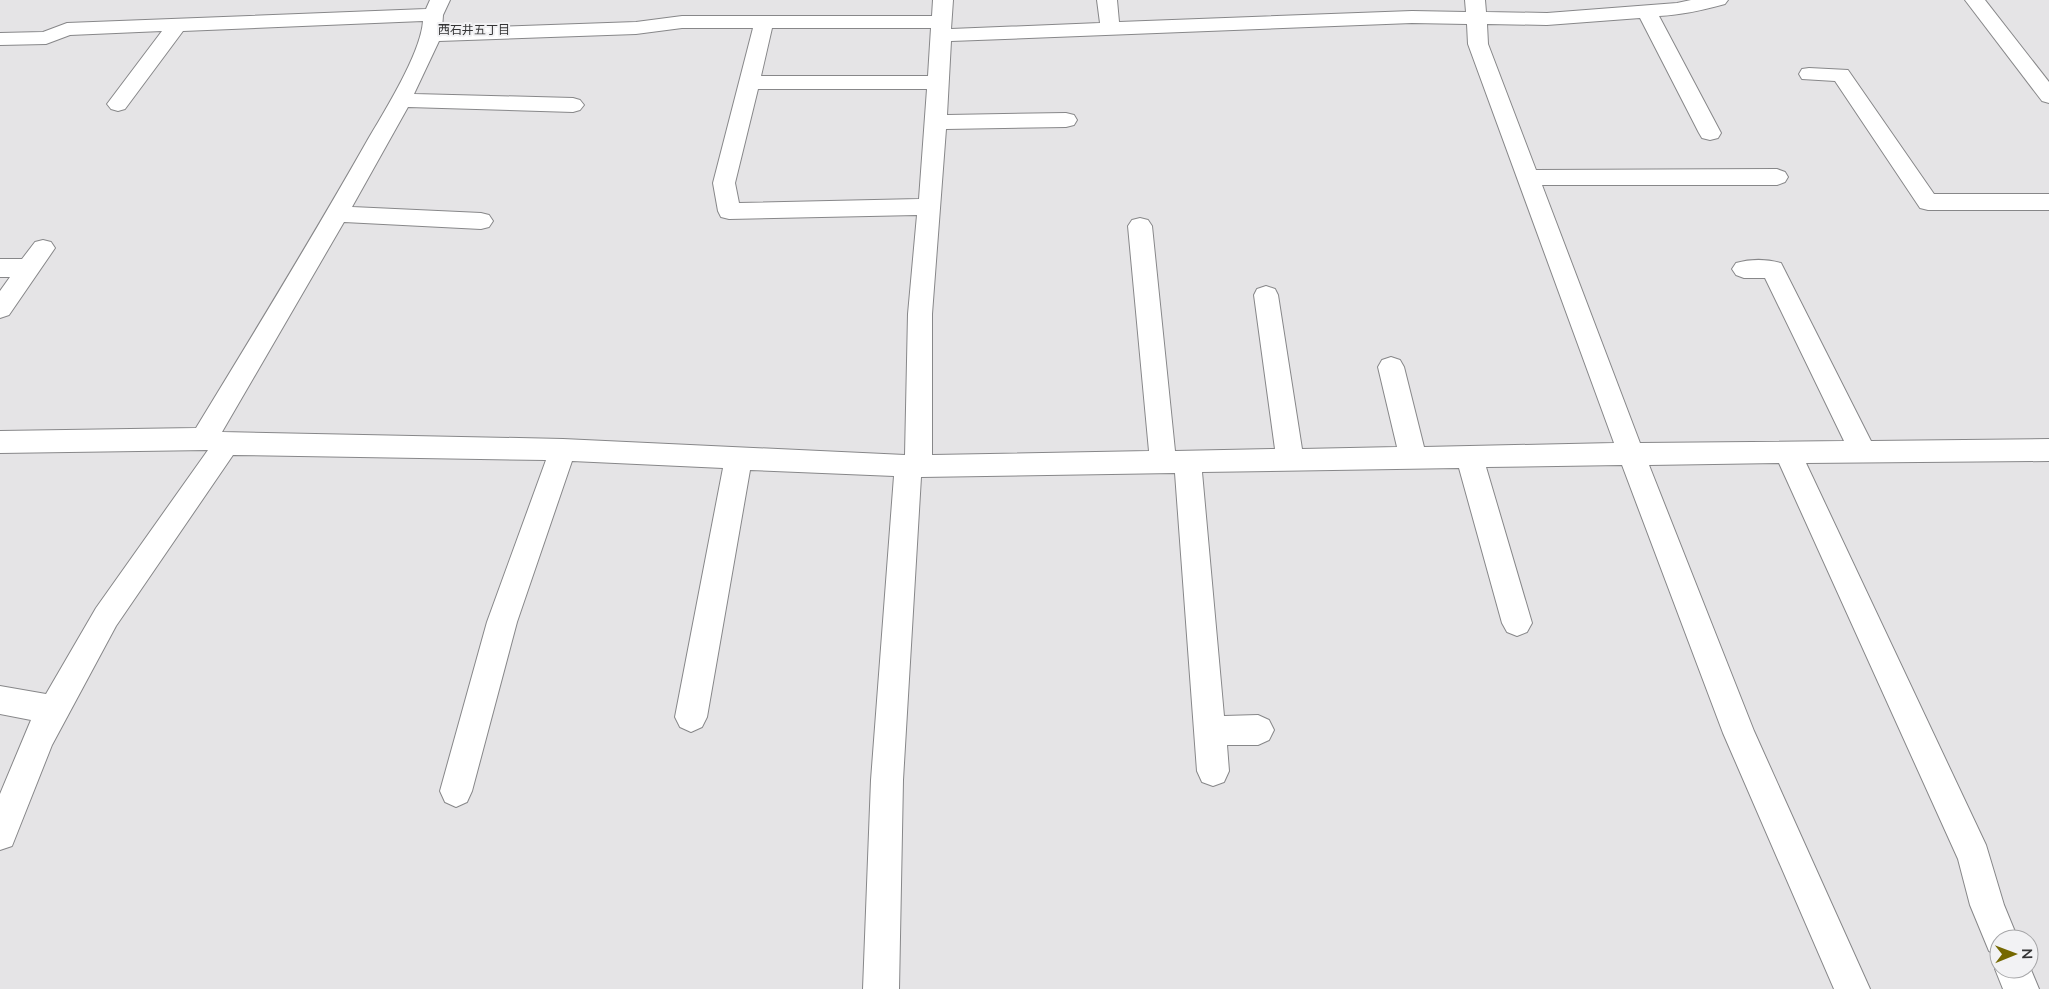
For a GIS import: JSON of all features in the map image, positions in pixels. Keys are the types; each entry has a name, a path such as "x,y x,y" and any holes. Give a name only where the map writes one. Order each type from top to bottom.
{"street":[{"path":"1107,0 1110,27"},
{"path":"0,39 46,38 67,29 435,17 636,28 682,22 941,19 1110,27 1222,16 1412,17 1474,10 1547,19 1677,9 1718,0"},
{"path":"1975,0 2049,96"},
{"path":"1474,10 1478,44 1630,454 1739,733 1852,989"},
{"path":"1647,12 1710,133"},
{"path":"0,834 40,737 106,617 207,474 215,441 336,214 401,100 435,17"},
{"path":"880,989 887,780 913,466 920,314 930,207 941,19"},
{"path":"764,22 724,183 729,211 930,207"},
{"path":"118,104 177,25"},
{"path":"1809,74 1840,74 1928,202 2049,202"},
{"path":"749,82 938,83"},
{"path":"401,100 573,106"},
{"path":"936,122 1066,120"},
{"path":"1527,178 1777,177"},
{"path":"336,214 481,221"},
{"path":"1140,226 1176,462 1210,731 1213,771"},
{"path":"0,309 43,248"},
{"path":"0,268 29,268"},
{"path":"1744,268 1774,269 1863,452"},
{"path":"1266,295 1290,460"},
{"path":"1391,367 1413,458"},
{"path":"0,442 215,441 563,450 913,466 1469,456 2049,450"},
{"path":"456,791 502,622 563,450"},
{"path":"1788,453 1974,857 1987,905 1997,929"},
{"path":"1469,456 1517,623"},
{"path":"691,717 738,459"},
{"path":"0,700 54,710"},
{"path":"1210,731 1258,730"}],"district":[{"name":"西石井五丁目","path":"474,30"}]}
